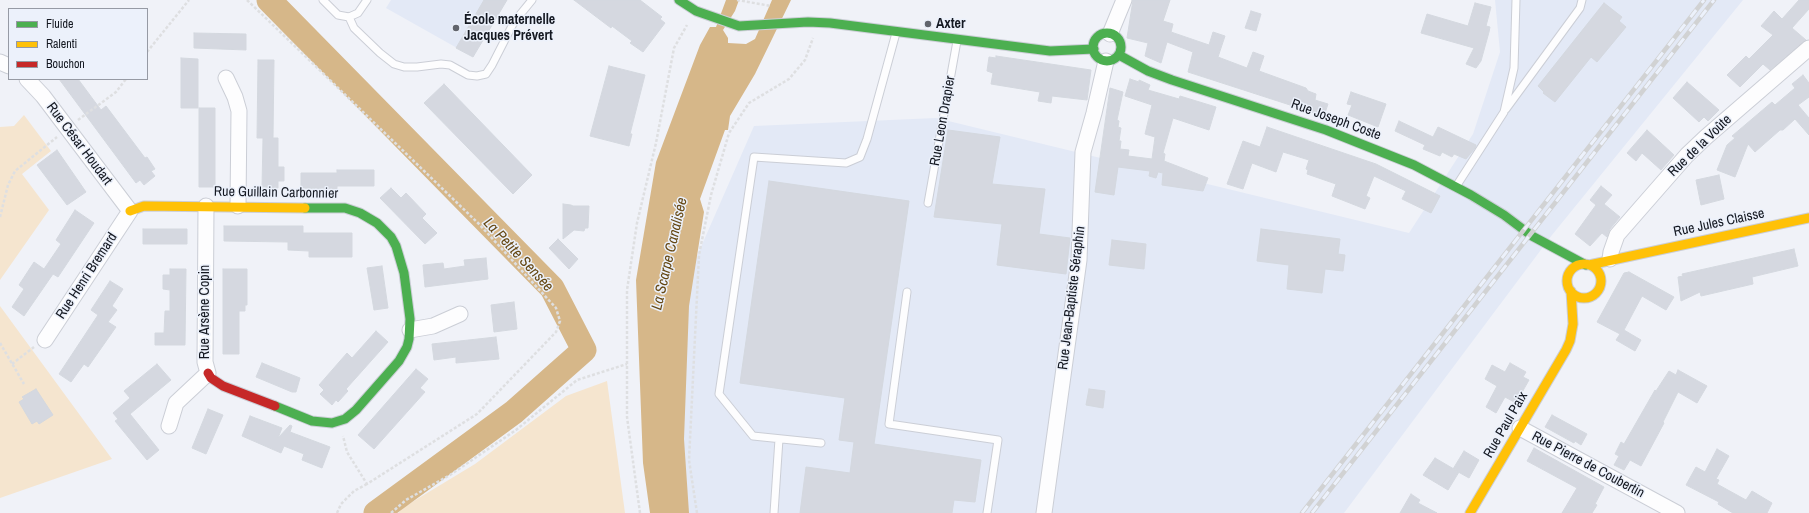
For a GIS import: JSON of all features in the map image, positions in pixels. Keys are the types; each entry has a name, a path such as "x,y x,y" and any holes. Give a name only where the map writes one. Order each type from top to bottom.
{"street":[{"path":"679,0 702,8 739,26 818,22 1050,51 1094,49"},
{"path":"1110,34 1124,0"},
{"path":"1110,34 1117,38 1121,44 1113,58 1099,58 1094,49 1095,42 1100,36 1110,34"},
{"name":"Rue de la Voûte","path":"1613,264 1614,242 1621,231 1687,154 1809,48"},
{"name":"Rue Joseph Coste","path":"1113,58 1172,80 1326,130 1414,165 1504,215 1532,236 1565,255 1588,265"},
{"name":"Rue Jean-Baptiste Séraphin","path":"1044,513 1079,260 1083,152 1094,113 1113,58"},
{"path":"226,78 235,97 239,111 238,206"},
{"name":"Rue César Houdart","path":"28,80 43,96 130,211"},
{"name":"Rue Guillain Carbonnier","path":"130,211 147,206 345,208 360,212 377,223 391,237 399,254 404,273 410,330 407,348 399,361 351,415 339,422"},
{"name":"Rue Arsène Copin","path":"169,426 176,403 208,373 205,362 206,206"},
{"name":"Rue Henri Bremard","path":"45,340 130,211"},
{"name":"Rue Jules Claisse","path":"1588,265 1613,264 1636,256 1809,218"},
{"name":"Rue Joseph Coste","path":"1532,236 1550,256"},
{"path":"1568,281 1569,275 1573,269 1579,265 1588,265 1596,269 1600,274 1601,285"},
{"path":"1562,272 1568,281 1571,291 1576,296 1583,298 1596,294"},
{"path":"1589,306 1607,277"},
{"name":"Rue Paul Paix","path":"1566,350 1570,340 1573,324 1571,291"},
{"path":"410,330 432,326 460,314"},
{"name":"Rue Paul Paix","path":"1470,513 1566,350 1577,336 1583,321"},
{"path":"208,373 223,386 312,421 326,424 339,422"},
{"name":"Rue Pierre de Coubertin","path":"1520,428 1677,513"}],"lane":[{"path":"323,0 338,15 348,18 354,28 394,64 404,67 446,64 457,68 468,75 477,76 486,74 514,22 532,0"},
{"path":"348,18 358,13 367,0"},
{"path":"1504,112 1514,68 1516,0"},
{"path":"1456,187 1504,112 1580,8 1582,0"},
{"path":"821,443 753,436 719,394 754,157 846,163 860,157 867,139 897,31"},
{"name":"Rue Leon Drapier","path":"928,203 957,39"},
{"path":"907,292 889,424 998,440 987,513"},
{"path":"774,513 779,439"}],"path":[{"path":"148,51 189,0"},
{"path":"247,0 478,224 556,308 560,321 556,332 477,414 354,491 341,504 337,513"},
{"path":"738,0 766,5"},
{"path":"640,513 627,417 627,290 637,224 656,143 674,48 702,8"},
{"path":"697,513 689,460 699,255 711,195 729,133 748,103 790,79 805,60 818,22"},
{"path":"0,217 8,185 15,171 67,128 116,92 125,80"},
{"path":"12,364 45,340"},
{"path":"0,343 24,384"},
{"path":"391,513 406,500 450,475 516,430 577,380 627,364"},
{"path":"339,422 347,452 367,484"}],"shaded area":[{"name":"École maternelle Jacques Prévert","path":"391,0 507,0 473,57 386,8"},
{"path":"1495,0 1743,0 1552,235 1344,513 661,513 665,329 754,126 936,118 1409,233 1473,134 1500,52"},
{"path":"24,115 51,151 22,174 49,210 0,280 0,127 14,126"},
{"path":"0,306 112,459 0,498"},
{"path":"607,381 625,513 398,513 404,507 475,464 566,396"}],"water":[{"name":"La Scarpe Canalisée","path":"726,0 739,0 735,11 723,30 728,38 728,43 746,44 755,39 772,0 791,0 755,74 730,116 728,130 725,130 700,199 704,212 689,306 684,439 689,513 650,513 643,463 636,280 656,162 700,45 710,27 716,27"}],"building":[{"path":"484,0 507,0 473,57 456,48"},
{"path":"574,0 640,0 662,17 660,19 665,23 643,52 630,43 632,41 612,26 611,28"},
{"path":"1133,0 1170,0 1163,21 1173,24 1171,32 1209,45 1213,32 1225,36 1218,57 1247,68 1253,52 1264,56 1259,71 1306,88 1308,91 1316,94 1315,100 1328,104 1324,116 1188,72 1193,52 1167,42 1161,63 1145,56 1148,43 1127,38"},
{"path":"1799,0 1809,0 1809,9 1792,28 1806,40 1770,70 1763,64 1740,87 1727,75 1746,56 1749,59 1773,35 1761,26 1774,11 1782,19"},
{"path":"1475,3 1491,7 1486,26 1490,27 1489,32 1481,61 1476,68 1466,64 1474,48 1421,33 1427,14 1468,26"},
{"path":"1604,3 1622,17 1619,21 1626,27 1597,62 1591,57 1555,102 1543,93 1544,92 1538,86"},
{"path":"1251,11 1261,14 1256,31 1245,28"},
{"path":"194,33 246,34 246,50 194,48"},
{"path":"996,56 1091,70 1087,100 1052,96 1051,103 1038,101 1040,92 991,84 993,73 987,71 989,57 996,58"},
{"path":"181,58 198,59 198,108 181,108"},
{"path":"258,60 274,60 273,138 278,138 278,167 284,167 284,181 278,181 278,188 262,187 263,138 257,138"},
{"path":"609,66 645,75 630,134 632,134 629,146 590,136"},
{"path":"1803,75 1809,83 1809,97 1798,105 1809,118 1809,135 1795,119 1755,152 1748,144 1735,177 1717,170 1727,145 1735,138 1732,136 1772,102 1775,105 1795,88 1792,84"},
{"path":"1130,79 1139,82 1139,80 1150,85 1148,90 1179,99 1180,96 1216,107 1209,130 1173,118 1163,153 1165,154 1164,161 1208,178 1203,191 1162,185 1163,173 1158,172 1156,178 1149,176 1150,171 1118,167 1114,195 1095,192 1110,88 1123,92 1117,120 1119,121 1118,127 1121,128 1119,141 1121,141 1120,149 1129,150 1128,156 1152,159 1155,137 1145,134 1152,105 1125,96"},
{"path":"60,80 79,80 101,110 106,106 145,158 147,157 155,169 151,171 155,176 144,185 140,180 136,183"},
{"path":"1687,82 1719,110 1708,121 1704,117 1699,122 1673,98"},
{"path":"444,84 532,175 513,194 424,103"},
{"path":"1351,92 1386,104 1378,127 1348,115 1352,105 1347,104"},
{"path":"199,108 215,108 215,187 199,187"},
{"path":"1399,121 1433,137 1438,127 1476,145 1475,148 1466,159 1454,154 1452,157 1442,152 1440,156 1423,149 1425,145 1395,131"},
{"path":"1267,127 1376,164 1440,196 1431,213 1402,199 1406,191 1374,176 1366,196 1370,198 1365,209 1332,196 1336,184 1307,174 1308,170 1306,169 1309,160 1283,152 1276,172 1252,163 1243,189 1227,184 1243,141 1260,147"},
{"path":"948,130 1000,137 992,184 1045,189 1039,234 1070,238 1066,274 997,265 1002,224 934,217"},
{"path":"1647,130 1674,155 1661,170 1642,153 1636,161 1627,153"},
{"path":"57,150 86,192 67,205 37,165"},
{"path":"337,170 374,170 374,186 337,186 337,189 301,188 301,173 337,173"},
{"path":"1719,175 1724,199 1701,205 1696,180"},
{"path":"769,181 909,201 874,444 981,460 975,502 954,500 952,513 800,513 806,467 850,473 854,442 839,440 845,398 740,383"},
{"path":"1601,186 1612,195 1604,204 1620,217 1610,229 1607,237 1602,233 1590,246 1575,234 1596,205 1590,200"},
{"path":"391,188 401,198 406,193 426,214 422,218 437,233 425,244 380,198"},
{"path":"563,204 573,206 589,206 588,228 585,228 584,231 574,230 563,239"},
{"path":"75,210 94,223 58,277 53,274 24,316 12,307 24,289 19,285 34,262 44,269 61,244 56,240"},
{"path":"224,226 303,226 303,233 352,233 352,257 309,257 309,251 288,250 288,242 224,241"},
{"path":"143,229 187,229 187,244 143,244"},
{"path":"1261,229 1340,239 1338,254 1345,255 1343,271 1325,269 1322,293 1287,289 1289,265 1257,261"},
{"path":"558,239 578,259 569,269 549,248"},
{"path":"1112,240 1146,244 1144,269 1109,265"},
{"path":"1794,249 1798,266 1752,277 1753,284 1701,296 1700,292 1681,301 1678,277 1683,276 1682,274"},
{"path":"486,258 488,279 425,287 423,265 443,263 444,269 465,266 464,260"},
{"path":"382,266 388,308 374,310 367,268"},
{"path":"170,269 186,269 185,345 155,345 155,333 164,333 165,311 170,311 170,290 163,289 163,275 170,275"},
{"path":"223,269 247,269 247,305 245,305 245,311 239,311 239,354 223,354"},
{"path":"1629,272 1674,297 1666,310 1642,296 1624,330 1641,340 1635,351 1616,340 1620,334 1597,322 1624,273"},
{"path":"110,281 123,289 112,306 117,310 108,322 116,327 88,367 84,364 71,382 59,374 98,315 91,310"},
{"path":"514,302 517,329 494,332 491,305"},
{"path":"376,331 388,342 346,389 348,391 338,402 336,400 332,405 320,394 324,390 319,385 347,353 352,358"},
{"path":"496,337 499,359 456,363 456,357 434,360 432,344"},
{"path":"262,363 300,378 296,392 292,392 256,377"},
{"path":"1510,363 1526,372 1523,377 1529,380 1516,403 1505,397 1496,413 1486,407 1497,386 1485,379 1492,365 1505,372"},
{"path":"157,364 171,380 130,414 159,450 147,460 115,421 118,419 113,413 130,398 124,391"},
{"path":"416,369 428,379 420,388 425,392 374,449 358,435"},
{"path":"1678,370 1707,386 1697,403 1678,392 1663,422 1664,423 1641,466 1630,460 1624,470 1614,465 1619,456 1615,454 1621,442 1624,444 1655,390 1656,391 1669,371 1676,375"},
{"path":"36,389 53,415 39,424 37,421 32,424 19,402 24,399 22,397"},
{"path":"1089,389 1105,391 1103,408 1086,405"},
{"path":"208,409 223,415 206,454 192,448"},
{"path":"1552,415 1587,434 1581,445 1575,441 1574,443 1545,427"},
{"path":"250,416 282,428 278,438 290,425 292,426 290,432 330,447 322,468 302,460 304,454 284,446 281,453 242,436"},
{"path":"1534,448 1604,487 1592,513 1562,513 1577,488 1527,461"},
{"path":"1717,449 1729,456 1716,479 1719,480 1717,484 1746,500 1752,491 1772,503 1767,513 1733,513 1718,504 1719,502 1686,485 1696,467 1705,472"},
{"path":"1464,451 1479,460 1469,478 1453,469"},
{"path":"1435,458 1459,472 1448,490 1423,475"},
{"path":"1411,494 1420,500 1418,503 1437,513 1400,513"}],"waterway":[{"name":"La Petite Sensée","path":"269,0 552,288 584,350 514,412 376,513"}],"railway":[{"path":"1302,513 1704,0"},
{"path":"1312,513 1714,0"}],"traffic: fast":[{"path":"679,0 696,11 739,26 808,22 830,23 1050,51 1094,49"},
{"path":"1107,33 1117,37 1121,47 1117,57 1107,61 1097,57 1093,47 1097,37 1107,33"},
{"path":"1119,55 1148,71 1172,80 1326,130 1414,165 1471,195 1504,215 1532,236 1586,265"},
{"path":"275,406 312,421 332,423 345,419 356,410 399,361 407,347 409,339 410,319 404,273 396,246 391,237 377,223 360,213 345,208 305,208"}],"traffic: slow":[{"path":"130,211 144,206 305,208"},
{"path":"1589,265 1809,218"},
{"path":"1584,264 1596,269 1601,281 1596,293 1584,298 1572,293 1567,281 1572,269 1584,264"},
{"path":"1470,513 1566,350 1570,341 1573,324 1571,291"}],"traffic: jam":[{"path":"208,373 211,378 223,386 275,406"}],"place":[{"name":"Axter","path":"928,24"},
{"name":"École maternelle Jacques Prévert","path":"456,28"}]}
